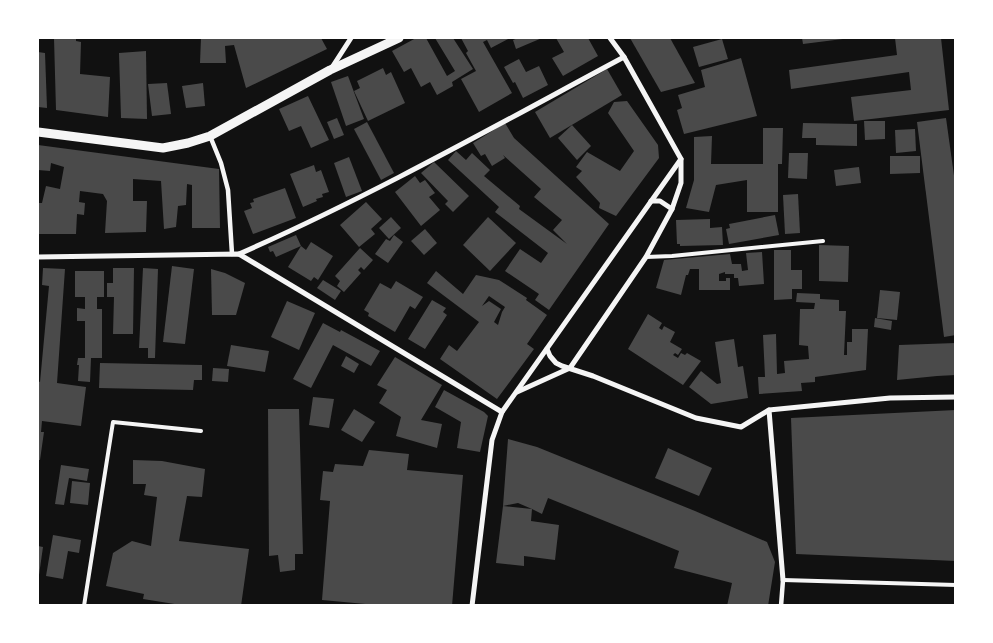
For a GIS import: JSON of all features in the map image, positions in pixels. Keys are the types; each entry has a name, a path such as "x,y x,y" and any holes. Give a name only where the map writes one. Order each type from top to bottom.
{"street":[{"path":"330,70 350,38"},
{"path":"38,132 163,148 210,136 330,70 399,38"},
{"path":"517,392 570,368 646,257 672,209 681,183 681,160 672,141 624,57 610,38"},
{"path":"38,257 239,254 306,225 624,57"},
{"path":"210,136 221,163 228,190 232,254"},
{"path":"472,606 492,440 502,412 681,160"},
{"path":"651,201 660,201 672,209"},
{"path":"239,254 502,412"},
{"path":"548,349 550,356 556,363 696,418 741,428 769,410 890,398 956,397"},
{"path":"769,410 783,580 781,606"}],"lane":[{"path":"646,257 823,241"},
{"path":"84,606 113,422 201,431"},
{"path":"783,580 956,585"}],"building":[{"path":"54,38 76,38 76,41 81,42 80,74 110,77 108,117 56,110"},
{"path":"201,38 321,38 327,49 246,88 234,45 225,46 226,63 200,63"},
{"path":"416,38 426,38 447,76 455,71 435,38 453,38 473,69 452,82 453,86 437,95 430,82 421,87 411,68 404,72 392,51"},
{"path":"461,38 510,38 491,48 487,40 483,42 512,93 479,112 461,79 476,71 466,53 468,51"},
{"path":"518,38 542,38 516,49 513,40"},
{"path":"556,38 588,38 598,56 563,76 552,58 564,52"},
{"path":"630,38 670,38 695,83 661,92"},
{"path":"802,38 843,38 843,39 803,44"},
{"path":"895,38 941,38 949,110 854,121 851,97 911,90 909,72 791,89 789,70 897,55"},
{"path":"722,39 728,59 699,67 693,47"},
{"path":"146,51 147,119 121,118 119,53"},
{"path":"38,52 45,53 47,108 38,107"},
{"path":"741,58 757,116 684,134 677,110 682,108 678,95 705,87 701,70"},
{"path":"519,59 526,72 539,66 548,85 523,98 515,82 513,83 504,67"},
{"path":"383,68 386,75 391,72 405,103 368,121 354,91 360,88 357,81"},
{"path":"607,69 622,95 550,138 535,112"},
{"path":"348,76 364,119 346,126 331,82"},
{"path":"167,83 171,114 152,116 148,84"},
{"path":"203,83 205,106 186,108 182,86"},
{"path":"308,96 329,140 311,148 301,126 289,131 279,109"},
{"path":"627,101 658,145 659,158 616,216 599,208 600,203 576,177 582,171 576,167 587,152 620,171 634,151 608,113 614,102"},
{"path":"337,118 344,135 334,139 327,122"},
{"path":"946,118 956,190 956,335 944,337 917,122"},
{"path":"864,121 885,121 885,139 865,140"},
{"path":"367,122 394,173 381,180 354,129"},
{"path":"505,123 514,138 609,224 549,310 535,300 539,294 505,271 520,249 541,263 548,253 495,212 499,207 448,160 456,151 466,160 472,153 490,170 484,176 520,206 519,209 567,244 553,230 562,220 534,197 541,189 503,155 505,158 492,166 485,154 481,156 473,143"},
{"path":"803,123 857,124 857,146 816,145 816,138 802,138"},
{"path":"572,125 591,146 577,160 558,138"},
{"path":"763,128 783,128 782,164 778,164 778,212 747,212 747,180 716,185 709,212 686,208 694,180 694,137 712,136 711,164 763,164"},
{"path":"915,129 916,151 896,153 895,130"},
{"path":"38,145 219,169 220,228 192,228 192,185 187,184 186,205 178,206 176,227 164,229 161,181 133,179 133,201 147,201 146,232 105,233 107,201 103,194 80,191 79,202 85,203 84,215 77,214 76,234 38,234 38,203 42,203 46,186 60,189 64,167 51,163 50,171 38,170"},
{"path":"789,153 808,153 807,179 788,178"},
{"path":"890,156 920,156 920,173 890,174"},
{"path":"349,157 362,191 346,197 334,163"},
{"path":"434,162 469,196 453,212 445,204 448,201 421,173"},
{"path":"314,165 316,172 321,170 329,192 322,194 323,197 316,199 317,201 303,207 290,174"},
{"path":"859,167 861,183 836,186 834,170"},
{"path":"415,176 420,183 425,180 435,193 429,197 440,210 421,226 395,192"},
{"path":"285,188 296,218 253,234 244,211 252,208 250,203 254,202 253,199"},
{"path":"798,194 800,233 785,234 783,195"},
{"path":"366,202 382,219 371,229 375,234 359,247 340,225"},
{"path":"775,215 779,235 729,244 726,229 730,228 729,224"},
{"path":"391,217 401,228 389,239 379,228"},
{"path":"488,217 516,243 490,271 463,245"},
{"path":"710,219 710,228 722,227 723,245 680,246 680,244 677,244 676,220"},
{"path":"425,229 437,243 424,255 411,241"},
{"path":"296,235 301,246 276,257 273,251 270,252 268,247"},
{"path":"394,235 403,242 388,263 375,254 386,239 390,241"},
{"path":"311,242 333,256 318,280 314,277 311,281 288,267 301,246 306,250"},
{"path":"819,245 849,246 848,282 819,281"},
{"path":"360,248 373,260 364,270 361,267 358,270 361,273 344,292 337,286 340,281 335,276"},
{"path":"774,250 791,250 791,270 802,270 802,289 792,289 792,299 774,300"},
{"path":"762,252 764,284 739,286 738,278 734,278 734,274 725,274 725,272 719,274 719,281 726,281 726,278 730,278 730,290 699,290 699,269 690,269 688,275 686,275 681,295 656,288 664,260 730,254 732,264 741,264 742,271 748,270 746,253"},
{"path":"172,266 194,269 185,344 163,342"},
{"path":"43,268 65,269 57,383 86,387 81,426 42,421 41,432 44,432 40,460 38,460 38,381 40,382 49,286 42,285"},
{"path":"113,268 134,268 133,334 113,334 114,297 107,297 107,283 113,283"},
{"path":"143,268 158,269 155,358 148,358 148,348 139,348"},
{"path":"211,269 225,273 245,283 236,315 212,315"},
{"path":"75,271 104,271 104,297 97,297 97,309 102,309 102,358 91,358 90,382 78,381 78,358 85,358 85,321 77,321 77,308 85,309 85,297 75,297"},
{"path":"436,271 463,294 476,275 499,280 527,298 526,300 547,315 527,344 534,349 497,399 440,359 449,345 457,351 479,322 427,283","holes":["489,296 505,307 498,325 494,322 501,309 489,301 482,306"]},
{"path":"323,280 341,291 335,300 317,288"},
{"path":"396,281 423,297 415,309 410,306 395,332 368,316 369,313 364,310 380,283 391,289"},
{"path":"880,290 900,292 897,320 877,318"},
{"path":"797,293 820,294 820,299 839,300 839,311 846,311 844,355 847,355 847,342 852,342 852,329 868,329 866,370 815,377 815,382 801,383 802,391 759,394 758,377 765,377 763,335 776,334 777,374 785,373 784,361 809,359 808,346 799,345 800,309 814,309 815,303 796,302"},
{"path":"432,300 446,308 443,312 447,315 425,349 408,339"},
{"path":"287,301 315,313 299,350 271,337"},
{"path":"648,314 662,323 659,328 662,330 664,326 675,332 670,342 682,349 678,355 675,353 673,355 678,358 681,353 685,355 687,353 701,361 683,385 628,349"},
{"path":"875,318 892,321 891,330 874,327"},
{"path":"323,323 340,332 341,330 380,351 371,366 333,345 311,388 293,379"},
{"path":"734,339 738,367 743,366 748,398 711,404 689,387 701,371 717,384 721,383 715,342"},
{"path":"956,343 956,375 897,380 899,345"},
{"path":"231,345 269,351 265,372 227,366"},
{"path":"346,356 359,364 354,373 341,366"},
{"path":"395,357 442,385 421,420 442,424 437,448 396,436 401,417 379,403 387,390 377,385"},
{"path":"100,363 202,365 202,380 194,380 193,390 99,388"},
{"path":"213,368 229,369 228,382 212,381"},
{"path":"444,390 488,416 480,452 457,448 461,422 435,407"},
{"path":"313,397 334,399 329,428 309,425"},
{"path":"268,409 299,409 303,554 295,554 295,570 280,572 278,555 269,556"},
{"path":"354,409 375,422 362,442 341,430"},
{"path":"956,410 956,561 796,554 791,418"},
{"path":"508,439 537,447 767,542 775,562 768,606 727,606 732,583 674,568 679,551 548,498 542,514 518,503 503,506"},
{"path":"668,448 712,468 699,496 655,478"},
{"path":"369,450 409,454 407,470 463,475 452,606 387,606 322,600 330,501 320,500 323,471 333,472 335,464 363,466"},
{"path":"133,460 162,461 205,469 202,497 187,496 179,541 249,549 241,606 187,606 143,599 144,594 106,586 113,553 132,541 151,546 157,497 144,495 146,484 133,484"},
{"path":"61,465 89,469 87,481 69,478 64,505 55,504"},
{"path":"72,481 90,483 88,505 70,503"},
{"path":"503,506 532,509 531,521 559,525 555,560 524,556 524,566 496,563"},
{"path":"53,535 81,540 79,553 68,551 63,579 46,576"},
{"path":"38,546 43,547 39,575 38,575"}]}
